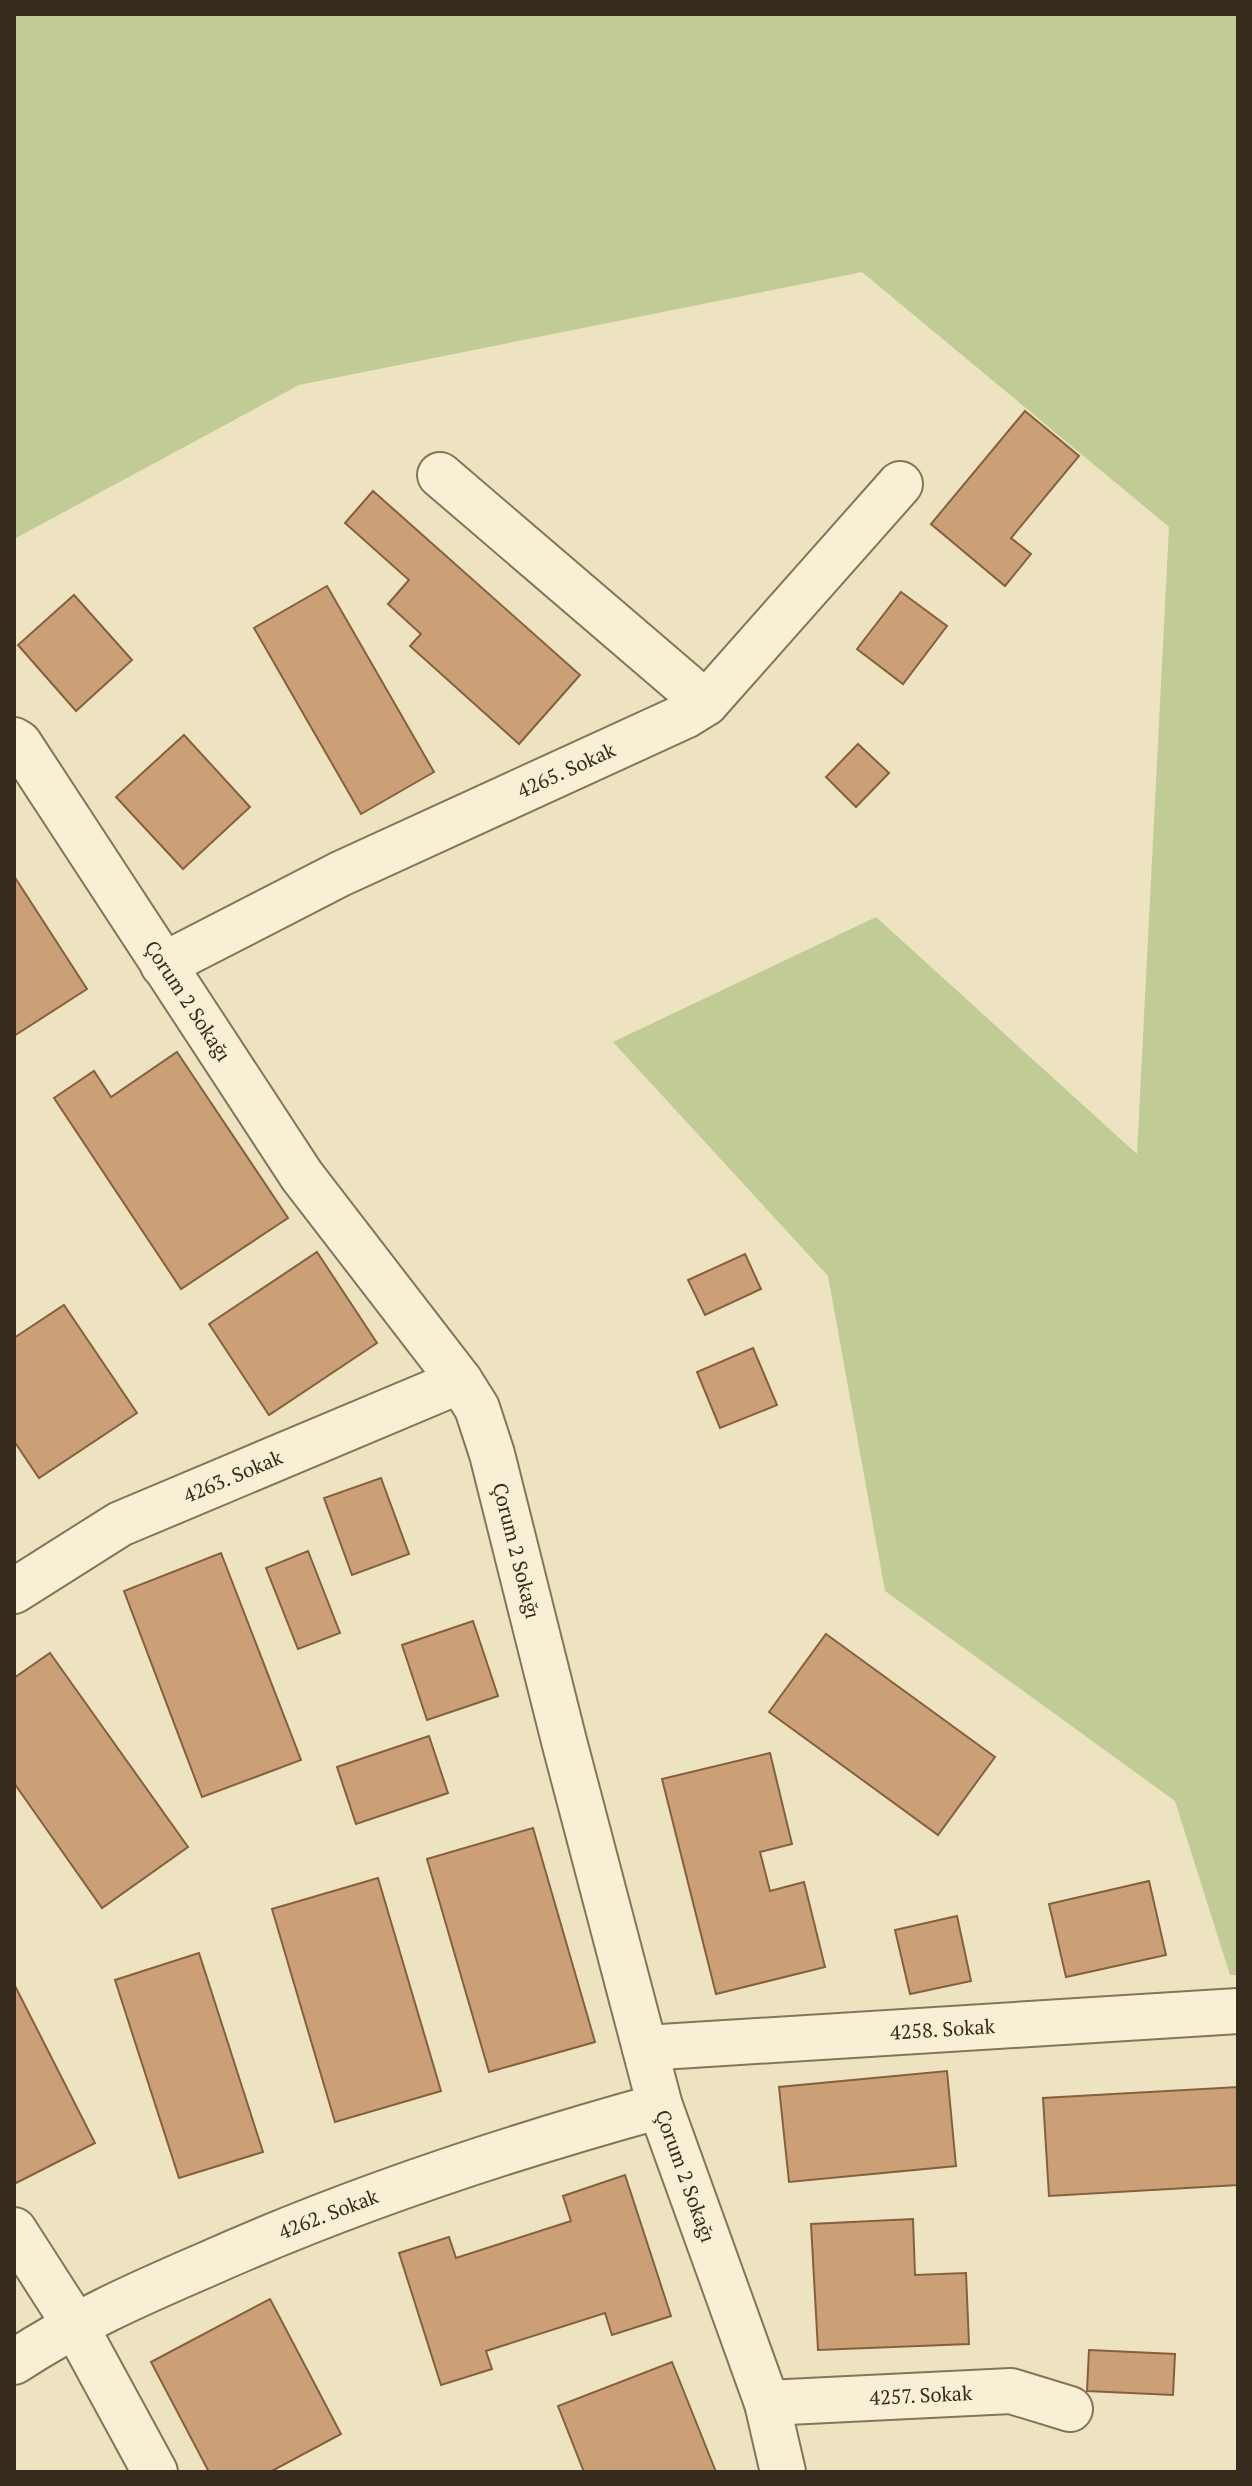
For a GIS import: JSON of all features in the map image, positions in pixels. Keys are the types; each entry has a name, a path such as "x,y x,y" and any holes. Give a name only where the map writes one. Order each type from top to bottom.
{"street":[{"path":"440,475 706,703"},
{"name":"4265. Sokak","path":"163,965 340,874 601,757 706,703 900,484"},
{"name":"Çorum 2 Sokağı","path":"14,740 19,743 302,1176 460,1381 477,1408 492,1454 660,2106 767,2403 783,2472"},
{"name":"4263. Sokak","path":"17,1583 120,1524 460,1381"},
{"name":"4258. Sokak","path":"645,2048 1238,2011"},
{"name":"4262. Sokak","path":"14,2362 75,2325 279,2232 517,2148 660,2106"},
{"path":"14,2230 75,2325 155,2472"},
{"name":"4257. Sokak","path":"767,2403 1011,2391 1070,2409"}],"green space":[{"path":"14,14 1238,14 1238,1975 1230,1975 1175,1801 885,1591 828,1276 613,1042 876,917 1137,1154 1169,527 862,272 299,385 14,539"}],"building":[{"path":"1025,411 1079,456 1011,538 1031,554 1005,586 931,524"},
{"path":"373,491 580,675 519,744 410,646 421,634 388,604 409,580 345,523"},
{"path":"327,586 434,772 361,814 254,628"},
{"path":"901,592 947,626 903,684 857,649"},
{"path":"74,595 132,660 76,711 18,645"},
{"path":"184,735 250,807 183,869 116,797"},
{"path":"858,744 889,773 856,807 826,777"},
{"path":"14,876 87,989 14,1036"},
{"path":"177,1052 288,1218 181,1289 54,1098 94,1071 111,1097"},
{"path":"317,1252 377,1343 269,1415 209,1324"},
{"path":"745,1254 761,1289 705,1315 688,1280"},
{"path":"64,1305 137,1413 39,1478 14,1441 14,1338"},
{"path":"753,1348 777,1405 720,1428 697,1372"},
{"path":"381,1478 409,1554 352,1575 324,1498"},
{"path":"308,1551 340,1633 298,1649 266,1568"},
{"path":"221,1553 301,1760 202,1797 124,1591"},
{"path":"473,1621 498,1696 427,1720 402,1645"},
{"path":"826,1634 995,1757 938,1835 769,1712"},
{"path":"50,1653 188,1847 102,1908 14,1783 14,1678"},
{"path":"429,1736 448,1793 356,1824 337,1767"},
{"path":"770,1753 792,1844 760,1852 770,1891 804,1882 825,1967 716,1994 662,1779"},
{"path":"533,1828 595,2042 489,2072 427,1859"},
{"path":"378,1878 441,2091 335,2122 272,1909"},
{"path":"1149,1881 1166,1955 1066,1977 1049,1904"},
{"path":"957,1916 971,1981 910,1994 895,1930"},
{"path":"199,1953 263,2152 179,2178 115,1980"},
{"path":"14,1984 95,2143 14,2184"},
{"path":"947,2071 956,2166 789,2182 779,2087"},
{"path":"1238,2087 1238,2185 1049,2196 1043,2098"},
{"path":"625,2175 671,2316 612,2335 605,2313 486,2351 492,2369 441,2385 399,2253 449,2237 456,2258 571,2221 563,2196"},
{"path":"913,2219 915,2275 966,2273 969,2344 818,2350 811,2224"},
{"path":"270,2299 341,2434 270,2472 209,2472 151,2362"},
{"path":"1089,2350 1175,2354 1173,2395 1087,2391"},
{"path":"672,2362 716,2472 584,2472 558,2406"}]}
